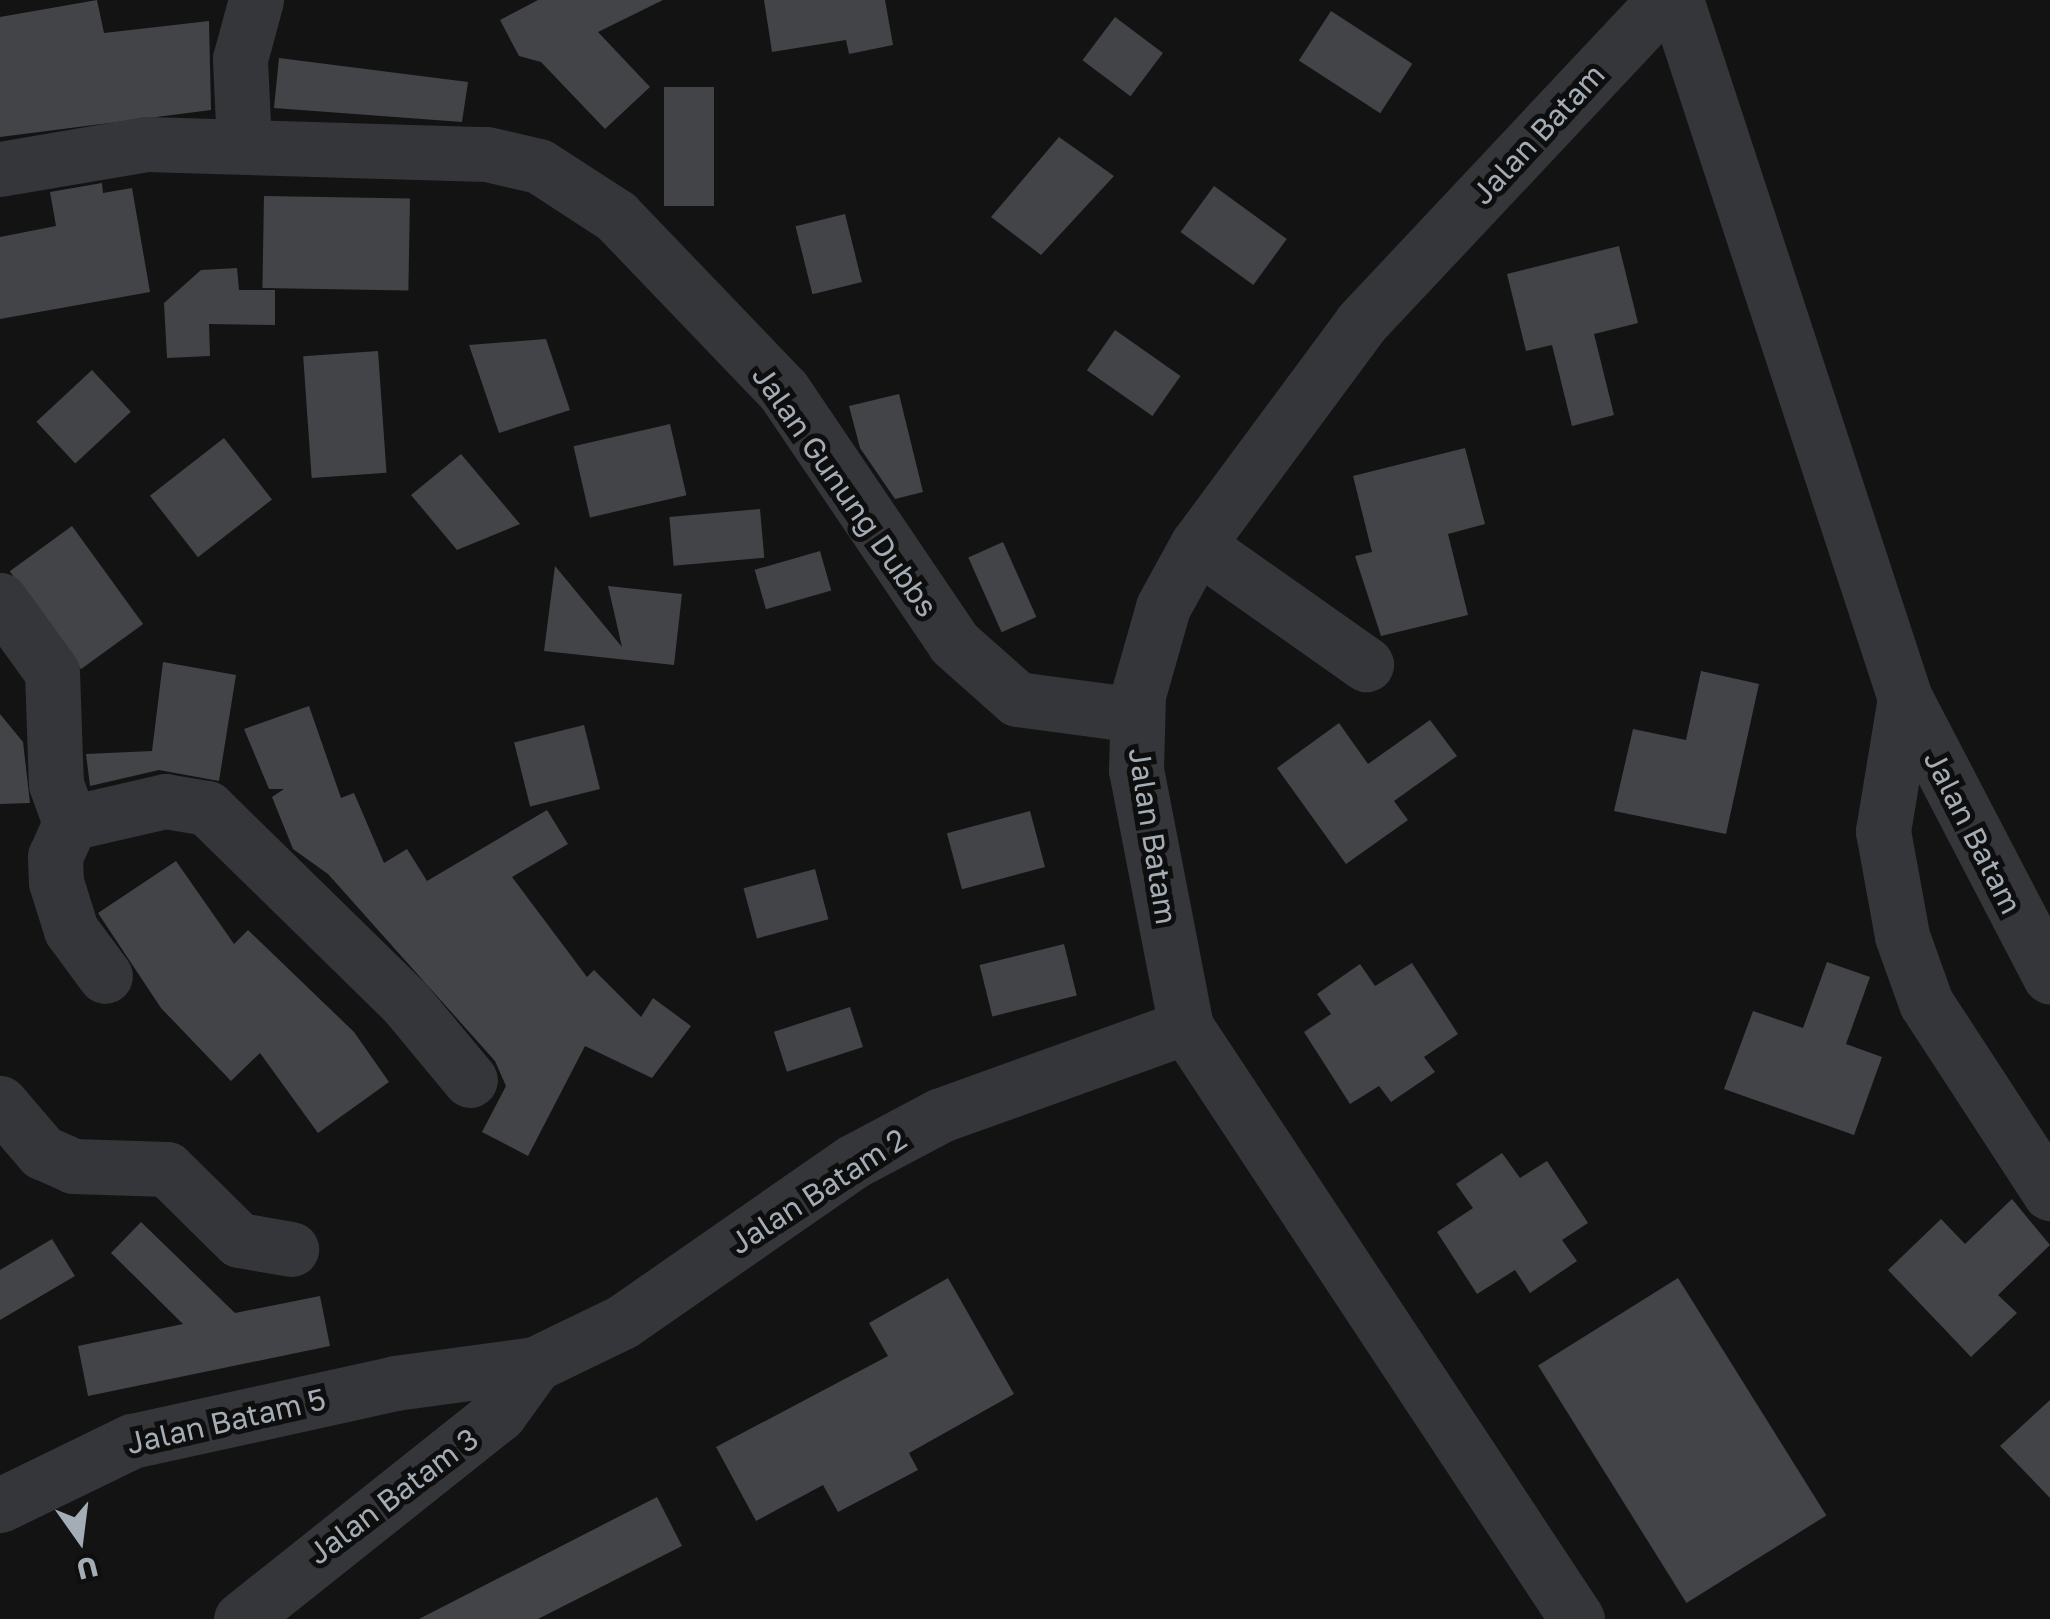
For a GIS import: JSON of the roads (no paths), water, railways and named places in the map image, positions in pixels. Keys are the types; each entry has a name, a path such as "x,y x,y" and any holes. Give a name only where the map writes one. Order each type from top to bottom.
{"street":[{"path":"244,145 240,59 256,0"},
{"name":"Jalan Batam","path":"1576,1619 1186,1027 1136,770 1138,715 1147,651 1197,545 1361,323 1664,0"},
{"name":"Jalan Batam","path":"1676,0 1905,698 2050,977"},
{"name":"Jalan Gunung Dubbs","path":"0,169 146,144 487,154 539,166 616,216 782,390 954,643 1016,699 1138,715"},
{"path":"1197,545 1366,664"},
{"path":"0,600 52,672 56,784 70,822 54,856 56,882 72,930 105,976"},
{"path":"1905,698 1883,831 1902,936 1926,1003 2050,1194"},
{"path":"70,822 165,801 207,808 406,1003 470,1080"},
{"name":"Jalan Batam 2","path":"463,1374 534,1364 622,1322 854,1161 941,1114 1186,1027"},
{"path":"0,1103 42,1152 72,1166 167,1169 239,1240 291,1249"},
{"name":"Jalan Batam 3","path":"241,1619 500,1414 534,1364"},
{"name":"Jalan Batam 5","path":"0,1505 132,1440 463,1374"}]}
